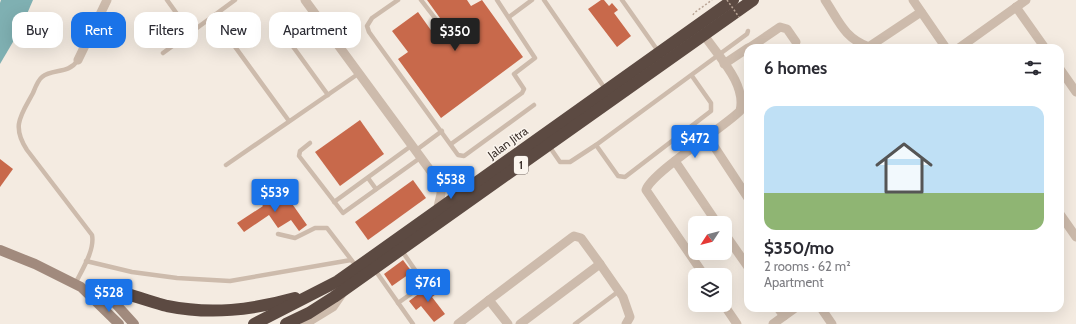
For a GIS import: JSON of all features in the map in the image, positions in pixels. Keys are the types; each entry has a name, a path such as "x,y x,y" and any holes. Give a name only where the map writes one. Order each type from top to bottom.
{"highway":[{"name":"Jalan Jitra","path":"254,324 318,293 354,264 437,212 733,0"},
{"name":"1","path":"286,324 309,313 374,269 549,146 752,0"},
{"path":"96,289 107,289 169,306 213,311 259,307 318,293"}],"main road":[{"path":"0,250 35,264 78,286 119,324"},
{"path":"78,286 96,289 115,303 134,324"}],"street":[{"path":"78,60 107,0"},
{"path":"305,0 441,185 441,194 437,212"},
{"path":"825,0 848,36 861,44"},
{"path":"872,44 925,0"},
{"path":"965,44 1026,0"},
{"path":"917,6 943,44"},
{"path":"1016,7 1042,44"},
{"path":"754,44 780,27 787,29 796,42"},
{"path":"699,268 646,190 649,184 675,161 740,111 742,104 741,93 724,64 704,35"},
{"path":"724,64 744,51"},
{"path":"1064,75 1076,92"},
{"path":"708,137 744,192"},
{"path":"675,161 712,216"},
{"path":"441,185 458,188 472,186"},
{"path":"1064,220 1076,237"},
{"path":"458,324 574,236 581,238 620,291 627,306 629,323"},
{"path":"732,244 744,261"},
{"path":"520,324 600,264"},
{"path":"306,324 333,307 342,297 346,288"},
{"path":"489,300 508,324"},
{"path":"729,312 737,324"},
{"path":"781,312 784,316"},
{"path":"773,324 790,312"},
{"path":"824,312 832,324"}],"lane":[{"path":"167,0 176,12"},
{"path":"198,26 235,0"},
{"path":"398,0 372,18 367,26 369,32 458,155 464,156 534,105"},
{"path":"421,0 441,26"},
{"path":"451,144 524,91 514,74 535,58 497,0"},
{"path":"509,17 532,0"},
{"path":"544,0 606,90"},
{"path":"622,0 660,52"},
{"path":"549,146 560,162 570,162 692,76 747,34 748,31"},
{"path":"163,53 169,48"},
{"path":"235,48 289,121"},
{"path":"293,48 328,95"},
{"path":"78,60 75,65 61,72 50,73 42,77 20,117 18,130 22,143 92,234 92,243 78,286"},
{"path":"226,165 358,74"},
{"path":"596,145 618,176 625,177 711,111 711,103 692,76"},
{"path":"310,144 300,151 299,156 343,213 376,189 416,152 442,131"},
{"path":"334,202 368,178 416,152"},
{"path":"368,178 376,189"},
{"path":"86,261 132,272 177,278 230,281 354,264 327,228 315,228 295,238 278,234"},
{"path":"398,303 424,284 401,250"},
{"path":"374,269 414,324"},
{"path":"575,324 620,291"}],"path":[{"path":"727,0 739,17"}],"water":[{"path":"1,0 33,0 28,12 12,12 12,44 0,64"}],"building":[{"path":"427,0 467,0 471,6 482,0 523,57 441,118 398,59 408,52 392,31 418,12 433,33 439,29 444,29 445,25"},
{"path":"601,0 604,0 609,6 612,3 618,10 614,13 631,36 617,47 588,9"},
{"path":"360,120 384,154 340,186 315,152"},
{"path":"0,159 13,169 0,187"},
{"path":"413,180 426,198 368,240 355,222"},
{"path":"281,188 307,225 299,231 291,220 278,228 269,215 244,232 237,223 263,206 260,202"},
{"path":"403,260 412,272 392,286 384,274"},
{"path":"432,284 439,292 432,297 445,314 434,322 421,306 416,310 409,301"}]}
